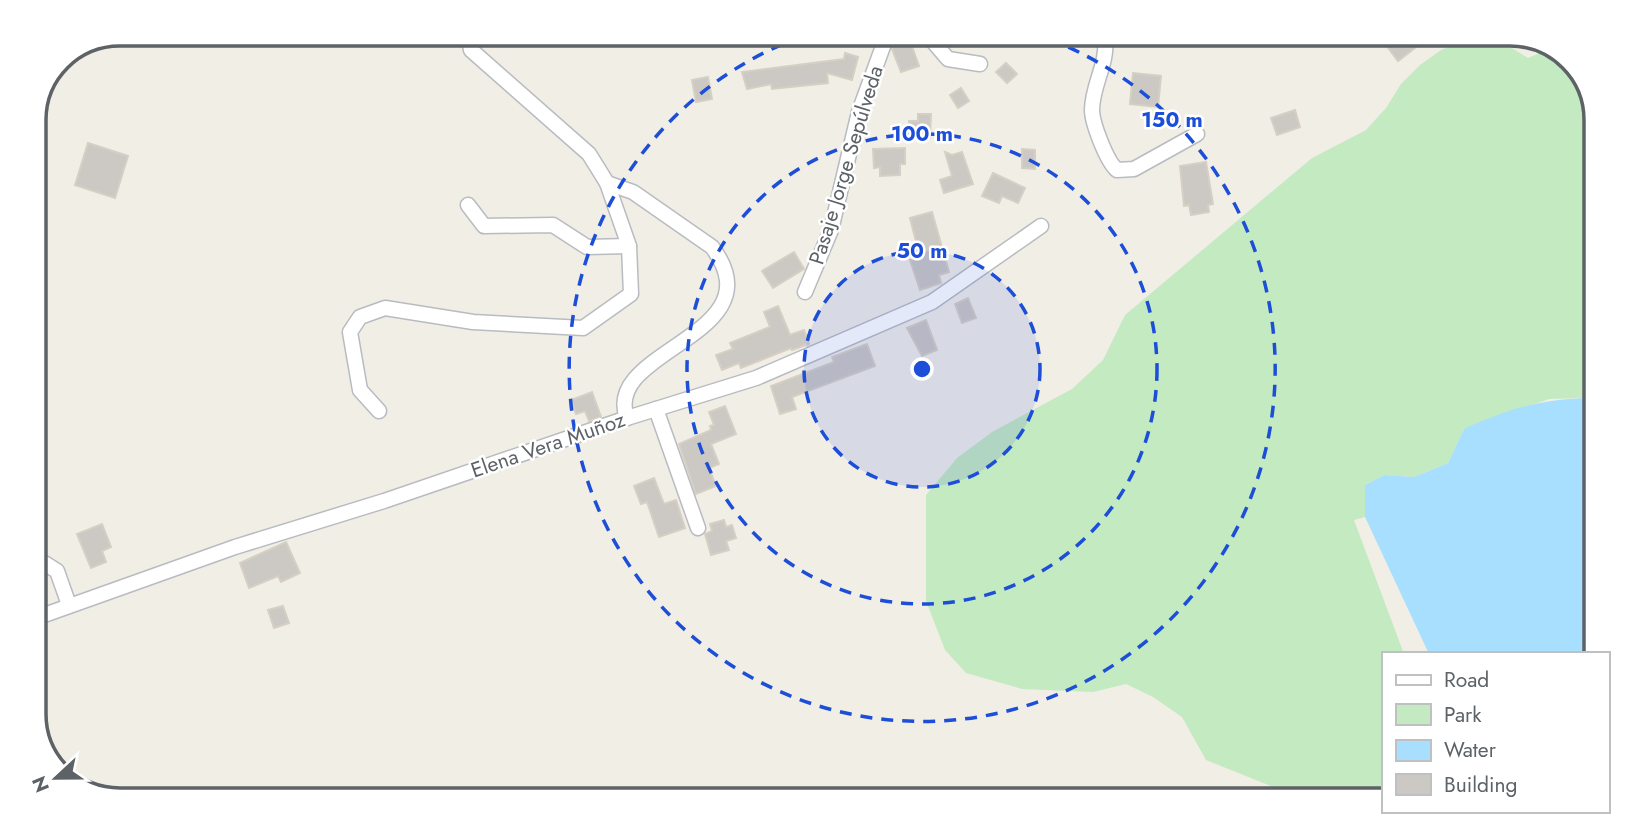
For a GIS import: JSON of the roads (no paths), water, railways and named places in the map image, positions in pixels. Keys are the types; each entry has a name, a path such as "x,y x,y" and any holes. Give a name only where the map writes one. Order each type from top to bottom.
{"street":[{"path":"379,411 360,390 350,332 360,317 385,308 473,322 583,328 631,294 629,246 607,183 589,154 471,50 470,46"},
{"name":"Pasaje Jorge Sepúlveda","path":"805,292 831,230 859,112 883,46"},
{"path":"937,46 948,59 980,64"},
{"path":"1106,46 1107,54 1092,110 1109,163 1117,170 1135,169 1197,134"},
{"path":"607,183 633,192 712,247 724,269 727,287 715,313 692,337 642,371 626,388 622,405 627,418"},
{"path":"468,205 484,226 553,225 587,247 629,246"},
{"name":"Elena Vera Muñoz","path":"46,614 627,418 756,378 932,302 1041,226"},
{"path":"656,409 698,528"},
{"path":"46,564 57,571 69,605"}],"water":[{"path":"1584,398 1584,652 1428,652 1365,517 1365,485 1384,475 1414,477 1448,463 1464,429 1509,411 1553,401"}]}
